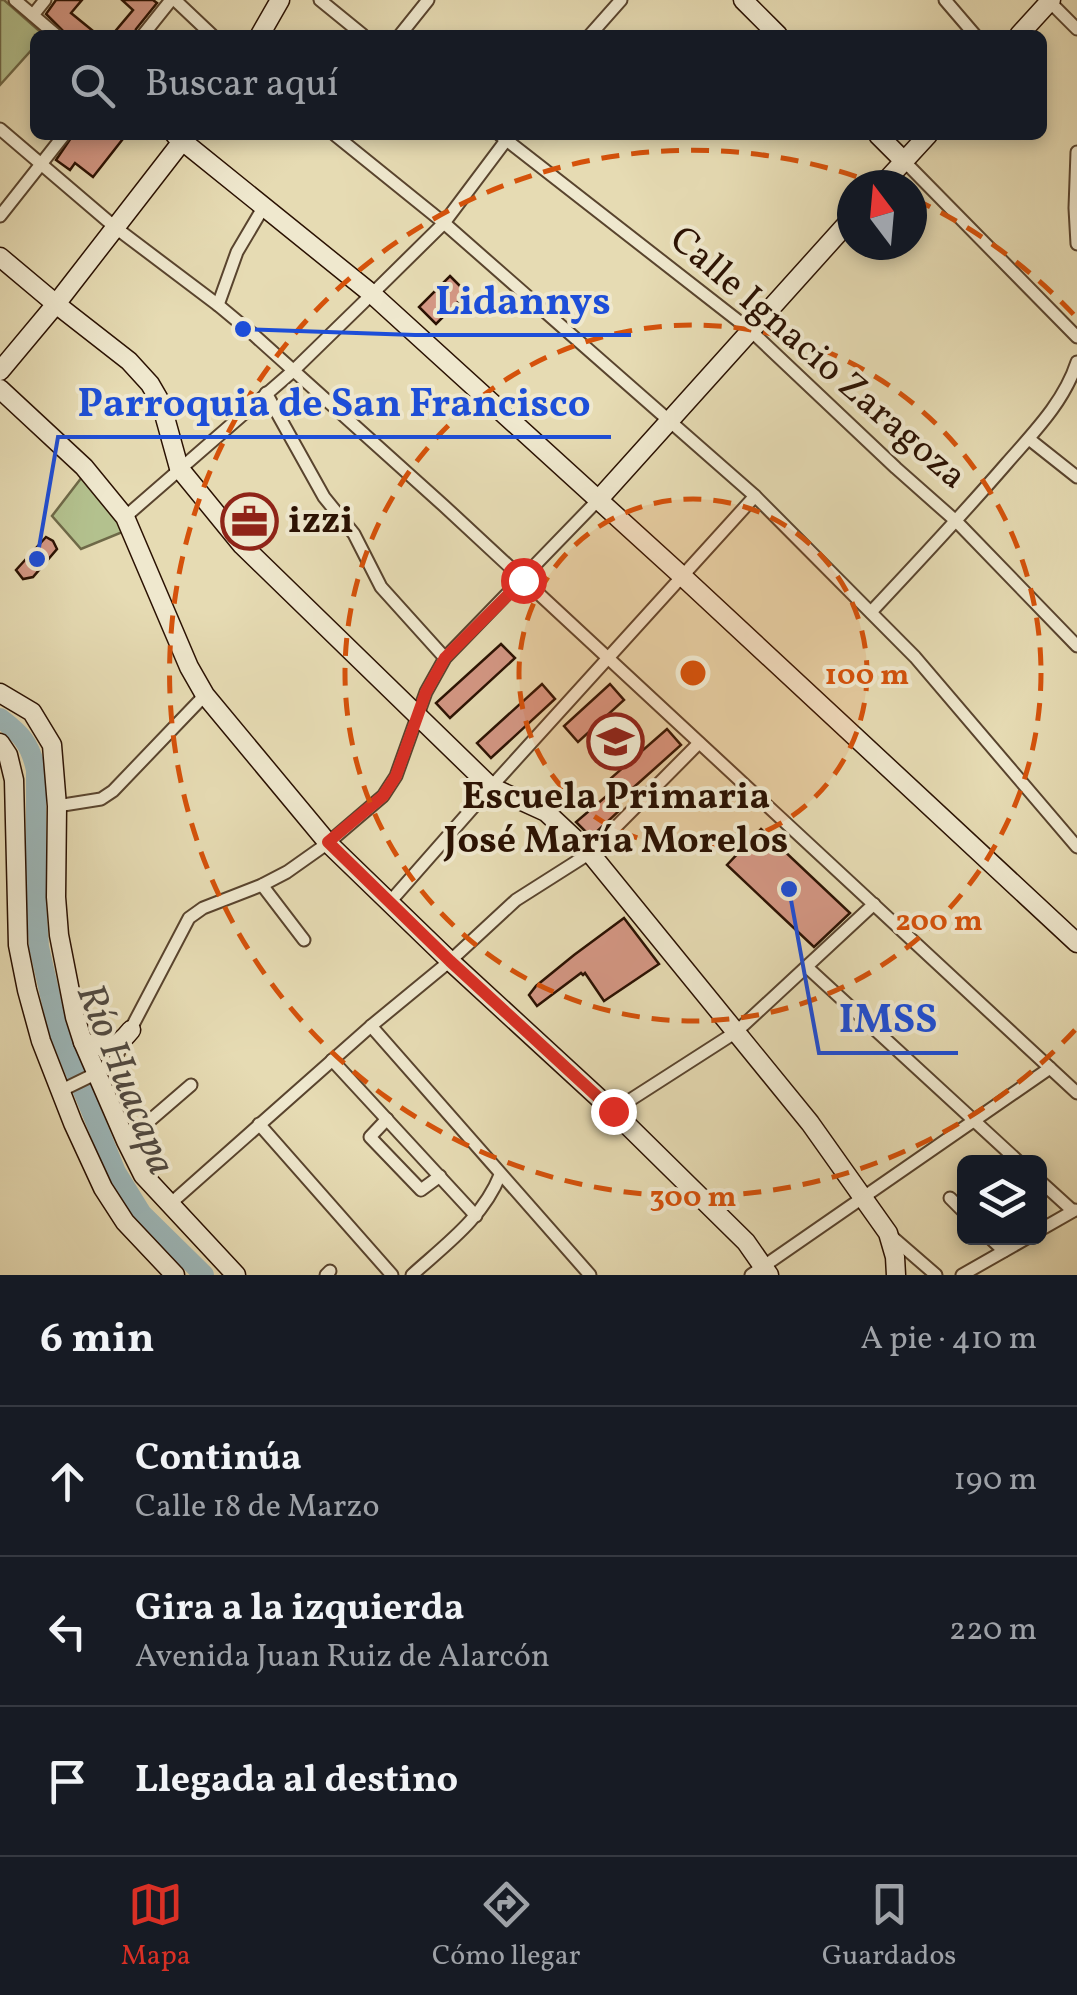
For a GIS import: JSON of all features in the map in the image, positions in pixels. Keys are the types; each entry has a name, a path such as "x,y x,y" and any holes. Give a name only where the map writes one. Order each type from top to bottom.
{"main road":[{"path":"263,30 280,0"},
{"path":"743,0 773,30"},
{"path":"1023,30 1049,1"},
{"path":"0,371 116,228 180,140"},
{"path":"185,140 263,208 372,294 682,575 1077,943"},
{"path":"883,140 904,161"},
{"path":"896,170 923,140"},
{"path":"599,499 837,234"},
{"path":"0,257 129,361 150,384 161,403 179,468 242,545 490,787 546,812 590,853 810,1123 888,1233 896,1258 896,1275"},
{"path":"0,389 84,466 125,516 205,695 328,842 746,1242 762,1272"},
{"path":"0,693 32,712 52,745 57,806 58,935 74,1017 95,1074 144,1175 236,1275"},
{"path":"0,743 8,754 14,780 18,945 40,1041 103,1188 125,1222 175,1275"},
{"path":"84,1042 109,1048 120,1044 132,1030"}],"street":[{"path":"15,0 50,30"},
{"path":"33,15 45,0"},
{"path":"147,30 173,0 206,30"},
{"path":"320,0 357,30"},
{"path":"404,30 428,0"},
{"path":"594,30 620,0"},
{"path":"945,0 971,30"},
{"path":"1049,1 1077,30"},
{"path":"0,129 116,228 218,305 293,371 1077,1092"},
{"path":"0,216 60,140"},
{"path":"340,140 444,222 755,496 915,657 1077,848"},
{"path":"125,516 293,371 372,294 444,222 504,140"},
{"name":"Calle Ignacio Zaragoza","path":"510,140 750,330 957,522 1077,646"},
{"path":"1076,158 1077,244"},
{"path":"904,161 1077,337"},
{"path":"218,305 237,252 263,208"},
{"path":"871,612 1029,439 1055,407 1077,362"},
{"path":"266,392 324,497 354,534 381,588 445,658"},
{"path":"1029,439 1077,477"},
{"path":"389,903 755,496"},
{"path":"63,1089 114,1061 189,918 203,908 287,872 383,796 396,776 426,692 445,658 599,499"},
{"path":"57,806 101,799 114,791 205,695"},
{"path":"170,1204 516,900 590,853 699,743"},
{"path":"262,885 304,940"},
{"path":"613,1111 736,1032 874,904"},
{"path":"808,968 1011,1155"},
{"path":"371,1026 590,1275"},
{"path":"332,1060 476,1216"},
{"path":"762,1272 1050,1068"},
{"path":"126,1141 191,1085"},
{"path":"387,1119 370,1137 421,1190 440,1176"},
{"path":"259,1124 392,1275"},
{"path":"412,1275 476,1216 500,1175"},
{"path":"1047,1187 1075,1210 1047,1226"},
{"path":"950,1198 957,1205"},
{"path":"888,1233 936,1275"},
{"path":"998,1245 1004,1251"},
{"path":"962,1275 1015,1245"}],"green space":[{"path":"0,0 4,0 38,30 30,30 30,52 0,85"},
{"path":"82,477 125,531 81,549 52,516"}],"building":[{"path":"56,0 82,0 71,13 92,30 62,30 46,14"},
{"path":"122,0 157,3 136,30 116,30 133,10"},
{"path":"70,140 122,140 93,177 75,163 70,170 56,160"},
{"path":"450,276 467,293 436,324 419,307"},
{"path":"46,537 57,549 33,577 23,579 16,570"},
{"path":"501,644 515,658 450,718 436,703"},
{"path":"542,684 555,699 491,758 477,743"},
{"path":"610,684 624,700 578,742 564,726"},
{"path":"667,729 681,745 615,804 620,810 591,837 576,822 617,787 610,779"},
{"path":"761,829 850,913 814,947 727,865"},
{"path":"624,918 659,964 604,1001 585,973 581,973 537,1006 529,995 536,986"}],"waterway":[{"name":"Río Huacapa","path":"0,718 24,740 36,770 39,947 58,1030 116,1172 142,1214 204,1275"}],"place":[{"name":"Lidannys","path":"243,329"},
{"name":"izzi","path":"249,522"},
{"name":"Parroquia de San Francisco","path":"37,559"},
{"name":"Escuela Primaria José María Morelos","path":"616,741"},
{"name":"IMSS","path":"789,889"}],"route":[{"path":"523,580 445,658 426,692 396,776 383,796 328,842 613,1111"}]}
